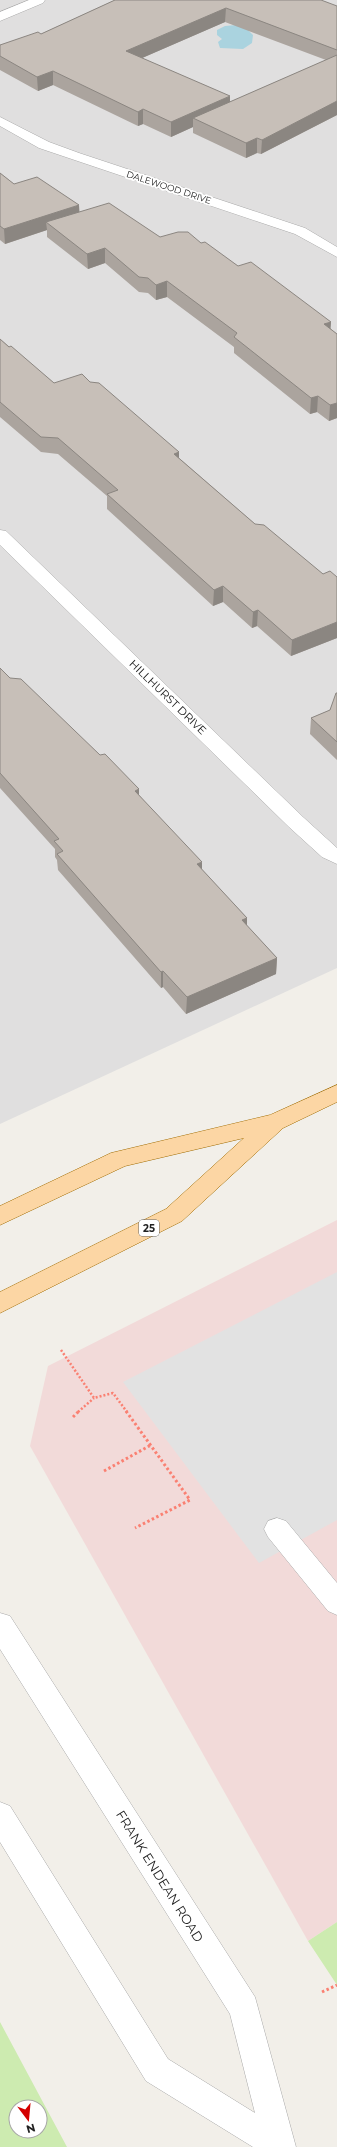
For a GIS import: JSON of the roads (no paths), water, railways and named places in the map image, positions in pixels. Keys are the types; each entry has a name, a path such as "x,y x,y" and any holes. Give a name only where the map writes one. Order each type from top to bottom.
{"main road":[{"name":"25","path":"0,1216 119,1159 275,1122 337,1093"},
{"name":"25","path":"0,1303 174,1215 275,1122"}],"street":[{"path":"0,17 39,0"},
{"name":"DALEWOOD DRIVE","path":"0,121 44,145 300,231 337,253"},
{"name":"HILLHURST DRIVE","path":"0,535 296,822 329,852 337,857"},
{"path":"277,1529 337,1603"},
{"name":"FRANK ENDEAN ROAD","path":"0,1625 244,2008 279,2146"},
{"name":"FRANK ENDEAN ROAD","path":"0,1816 157,2070 279,2146"}],"water":[{"path":"236,25 247,29 253,35 252,43 243,49 220,48 218,42 222,39 217,35 217,30 225,26"}]}
